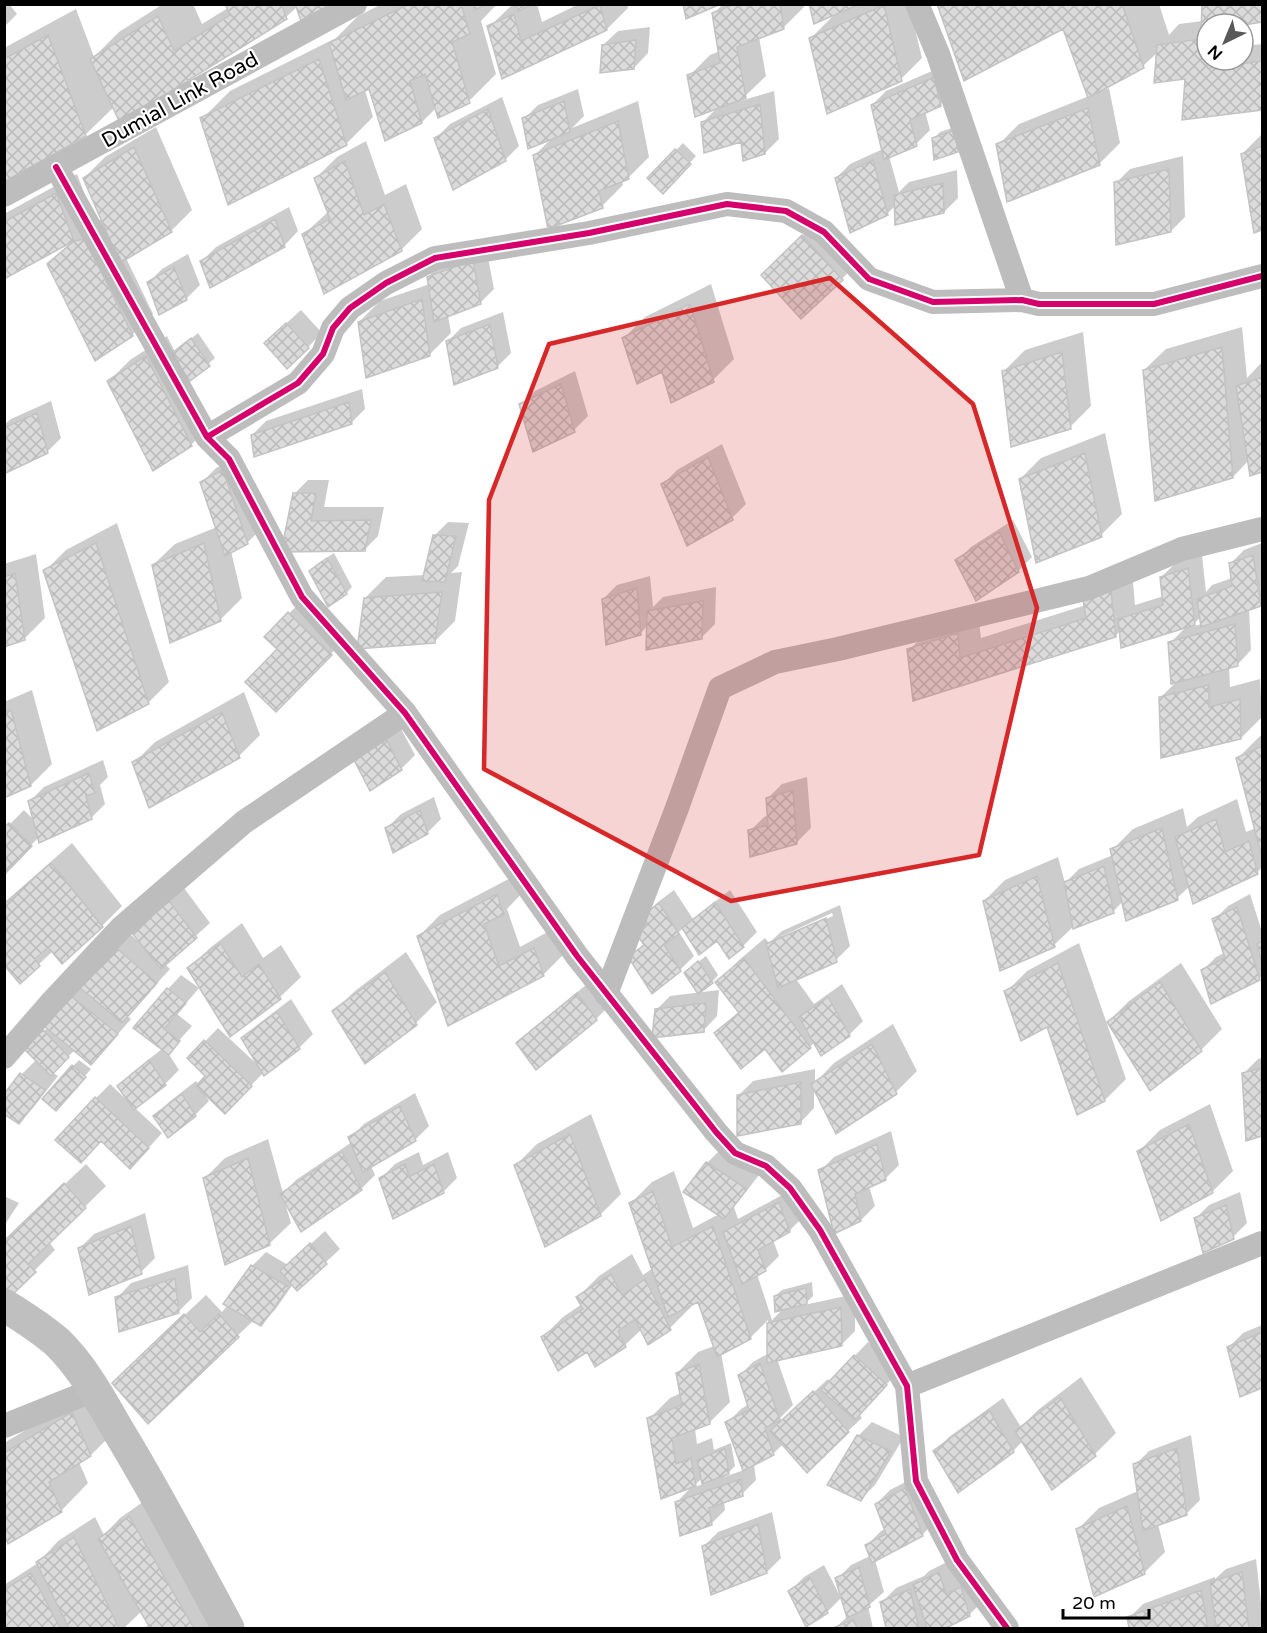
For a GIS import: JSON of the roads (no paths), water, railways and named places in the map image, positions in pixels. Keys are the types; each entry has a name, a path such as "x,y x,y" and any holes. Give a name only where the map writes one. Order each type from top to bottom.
{"main road":[{"path":"4,1305 57,1342 76,1363 151,1484 228,1629"}],"street":[{"name":"Dumial Link Road","path":"4,195 355,4"},
{"path":"918,4 938,54 1022,300"},
{"path":"56,167 207,436 229,459 302,597 405,713 577,956 722,1139 735,1153 766,1166 790,1188 820,1230 907,1386 916,1481 957,1560 1007,1629"},
{"path":"207,436 298,383 323,354 333,328 350,308 386,283 435,258 589,234 727,204 786,211 824,232 869,279 933,302 1022,300 1039,304 1154,304 1263,276"},
{"path":"606,994 720,688 775,662 1089,588 1182,549 1263,529"},
{"path":"4,1057 122,927 244,822 405,713"},
{"path":"907,1386 1263,1243"},
{"path":"4,1426 94,1390"}]}
